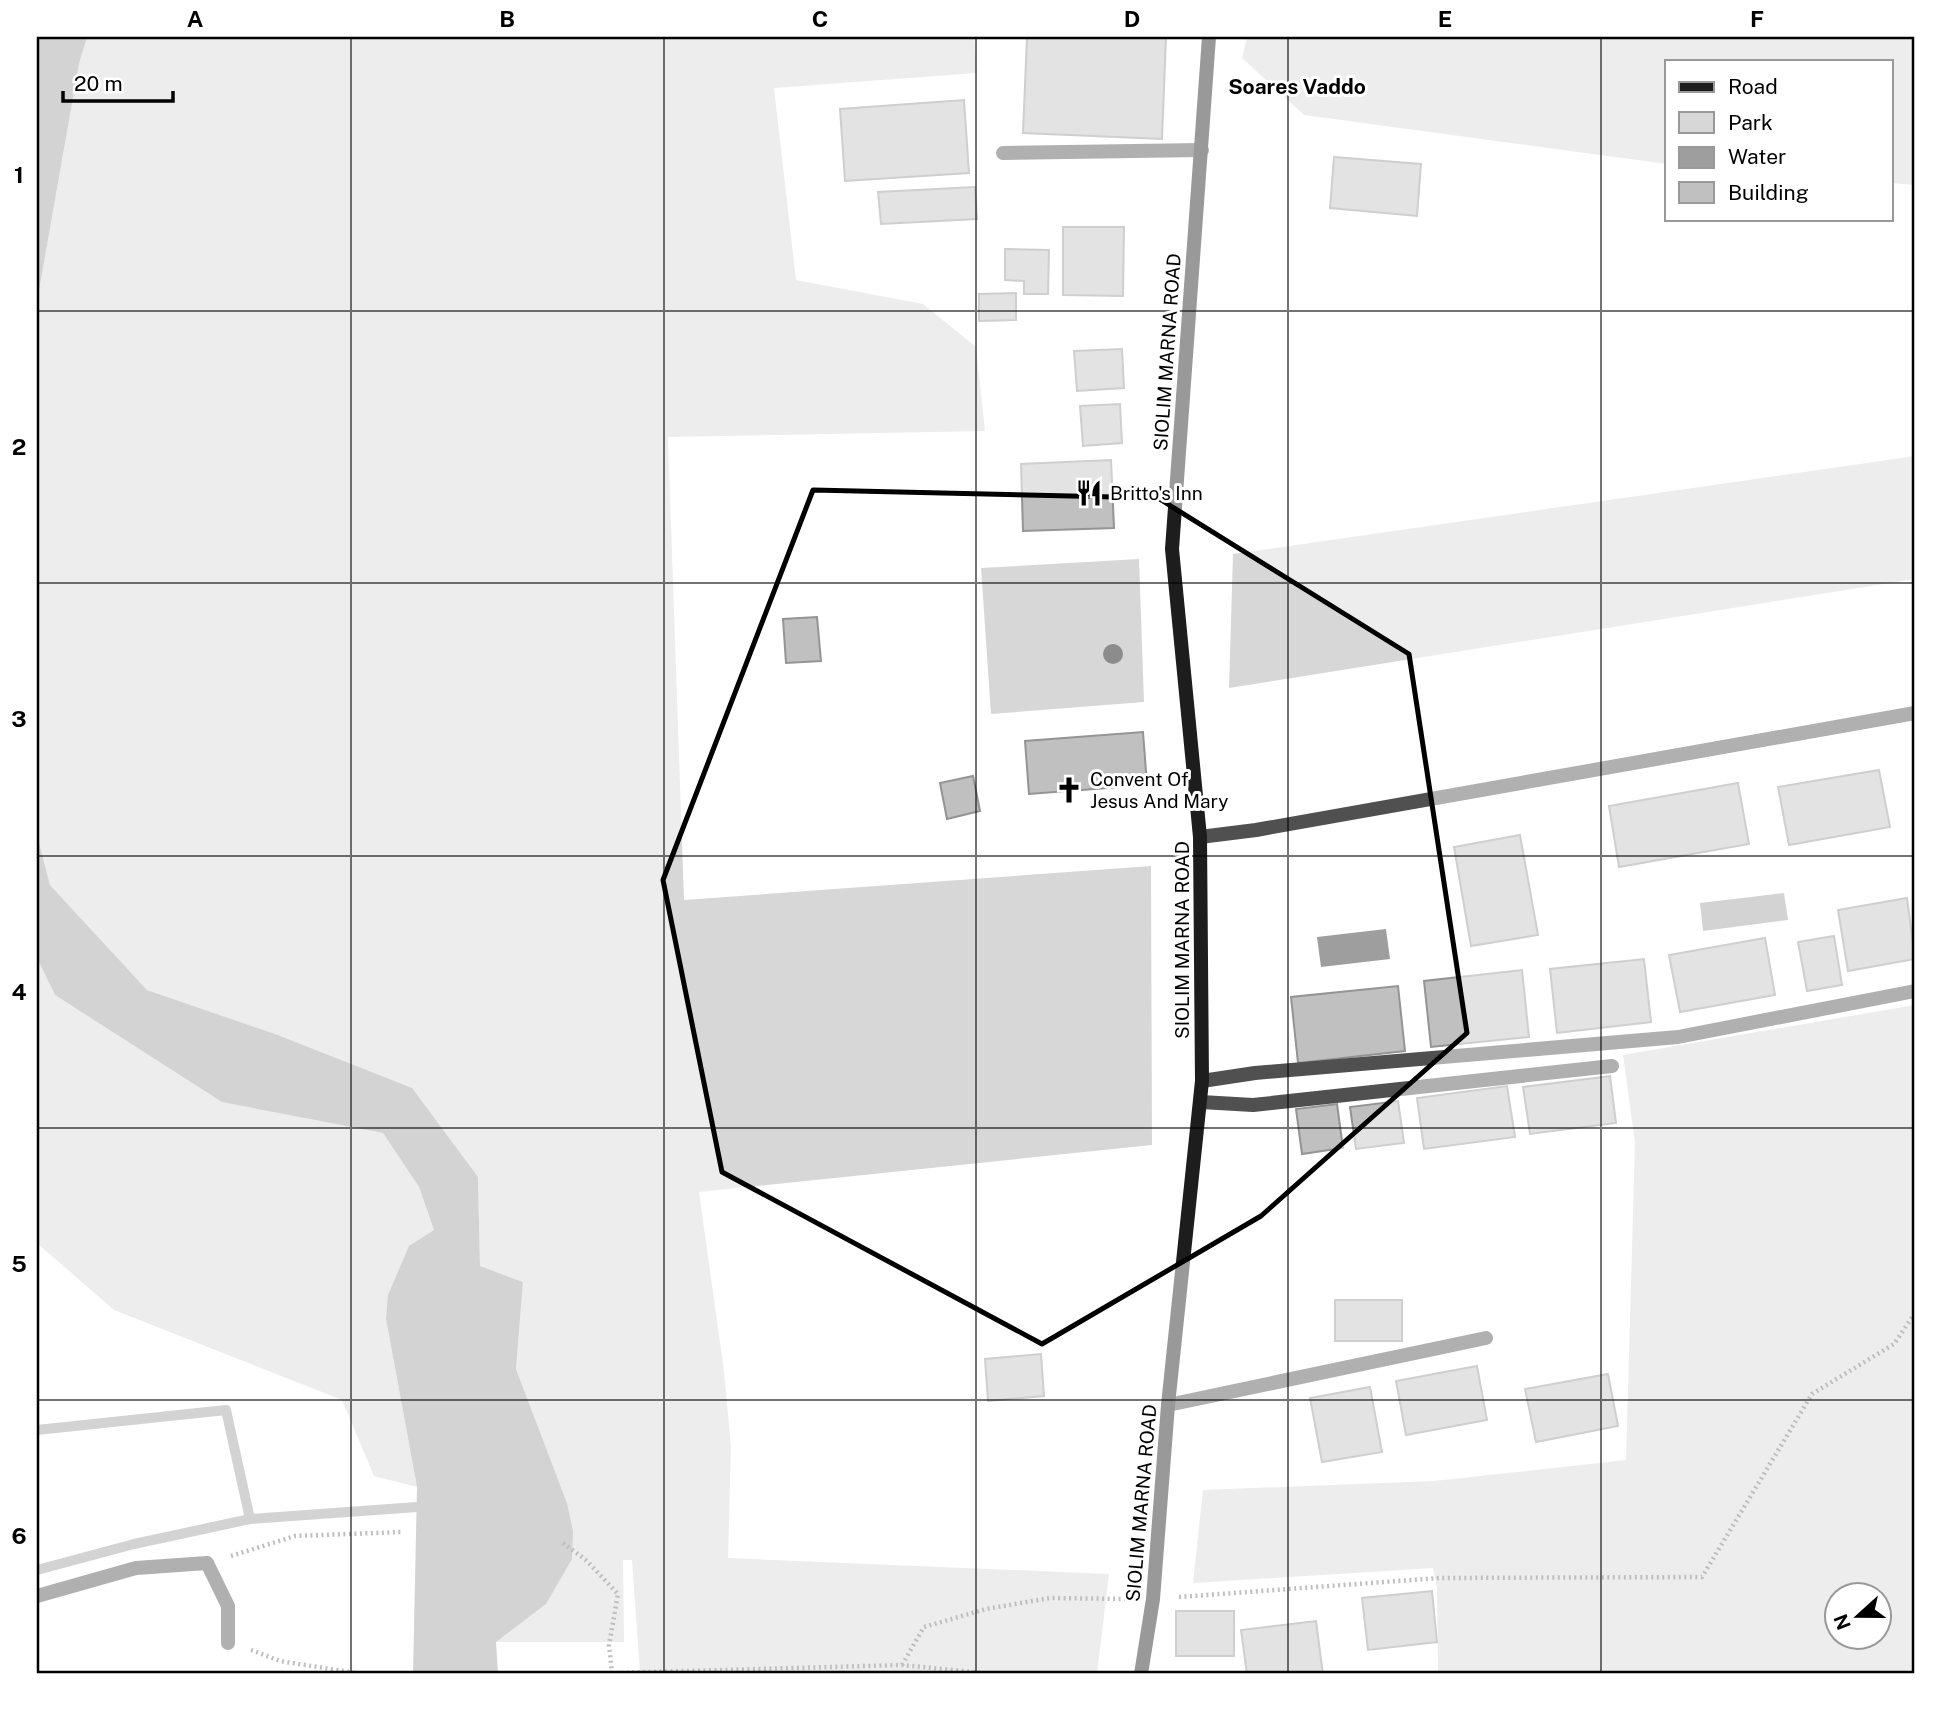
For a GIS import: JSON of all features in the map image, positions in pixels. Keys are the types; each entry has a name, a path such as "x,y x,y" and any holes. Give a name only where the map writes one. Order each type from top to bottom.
{"main road":[{"name":"SIOLIM MARNA ROAD","path":"1141,1674 1153,1599 1168,1405 1202,1081 1200,837 1172,549 1209,37"}],"street":[{"path":"1003,153 1202,150"},
{"path":"1200,837 1256,831 1915,713"},
{"path":"1202,1081 1255,1073 1678,1037 1915,991"},
{"path":"1201,1102 1253,1105 1612,1066"},
{"path":"1168,1405 1486,1338"},
{"path":"37,1596 135,1568 207,1563 228,1606 228,1643"}],"path":[{"path":"902,1665 924,1627 986,1609 1050,1598 1153,1599 1439,1578 1702,1577 1812,1394 1894,1344 1915,1313"},
{"path":"207,1563 295,1536 401,1532"},
{"path":"563,1543 586,1560 618,1594 609,1645 612,1673"},
{"path":"228,1643 281,1661 362,1674"},
{"path":"577,1674 902,1665 993,1674"}],"highlighted area":[{"path":"813,490 1158,498 1409,654 1467,1033 1261,1216 1042,1344 722,1172 663,880"}],"green space":[{"path":"87,37 974,37 977,73 774,88 796,280 923,304 976,347 985,431 668,437 684,900 1151,866 1152,1145 699,1192 724,1371 731,1447 728,1558 1109,1574 1097,1674 640,1674 632,1560 623,1560 624,1642 496,1642 546,1604 567,1503 516,1369 523,1282 480,1266 478,1177 275,1034 147,990 50,885 37,835 37,302 79,64"},
{"path":"1247,37 1915,37 1915,185 1892,183 1892,60 1665,60 1665,164 1304,115 1242,58"},
{"path":"1915,456 1915,579 1229,688 1233,554"},
{"path":"1139,559 1144,702 991,714 981,568"},
{"path":"37,958 55,995 222,1101 383,1133 419,1187 434,1230 386,1319 417,1487 374,1476 342,1400 114,1310 37,1243"},
{"path":"1915,1005 1915,1674 1438,1674 1437,1588 1433,1568 1193,1583 1203,1490 1434,1481 1626,1460 1635,1143 1623,1055"}],"water":[{"path":"37,37 87,37 79,64 37,302"},
{"path":"37,835 50,885 147,990 275,1034 412,1088 478,1177 480,1266 523,1282 516,1369 567,1503 573,1531 572,1559 546,1604 496,1642 498,1674 413,1674 417,1487 386,1319 388,1295 409,1246 434,1230 419,1187 383,1133 222,1102 55,995 37,958"},
{"path":"1784,893 1788,920 1703,931 1700,903"},
{"path":"1386,929 1390,959 1321,967 1317,937"}],"building":[{"path":"1027,37 1166,37 1162,139 1023,133"},
{"path":"964,100 969,173 845,181 840,109"},
{"path":"1334,157 1421,164 1417,216 1330,208"},
{"path":"975,187 977,219 881,224 878,192"},
{"path":"1063,227 1124,227 1123,296 1063,295"},
{"path":"1005,249 1049,250 1048,294 1024,294 1024,281 1005,280"},
{"path":"1016,293 1016,320 979,321 979,294"},
{"path":"1122,349 1124,388 1077,391 1074,351"},
{"path":"1120,404 1122,443 1083,446 1080,406"},
{"path":"1111,460 1114,528 1023,531 1021,464"},
{"path":"817,617 821,661 786,663 783,619"},
{"path":"1143,732 1147,785 1029,794 1025,741"},
{"path":"1879,770 1890,827 1789,845 1778,787"},
{"path":"973,776 980,811 947,819 940,783"},
{"path":"1738,783 1749,844 1619,867 1609,806"},
{"path":"1520,835 1538,935 1471,946 1454,847"},
{"path":"1907,898 1915,959 1848,971 1838,910"},
{"path":"1834,936 1842,985 1807,991 1798,942"},
{"path":"1765,938 1775,995 1680,1012 1669,955"},
{"path":"1644,959 1651,1022 1557,1033 1550,969"},
{"path":"1522,970 1529,1037 1431,1047 1424,981"},
{"path":"1398,986 1405,1051 1298,1063 1291,997"},
{"path":"1610,1076 1616,1123 1530,1134 1523,1087"},
{"path":"1507,1086 1515,1137 1424,1149 1417,1098"},
{"path":"1398,1101 1404,1143 1356,1149 1350,1107"},
{"path":"1337,1104 1343,1148 1302,1154 1296,1109"},
{"path":"1335,1300 1402,1300 1402,1341 1335,1341"},
{"path":"1041,1354 1044,1396 988,1401 985,1359"},
{"path":"1477,1366 1487,1420 1406,1435 1396,1381"},
{"path":"1608,1374 1618,1426 1536,1442 1525,1389"},
{"path":"1370,1387 1382,1452 1322,1462 1310,1398"},
{"path":"1432,1591 1437,1642 1368,1650 1362,1598"},
{"path":"1176,1611 1234,1611 1234,1656 1176,1656"},
{"path":"1316,1621 1323,1674 1247,1674 1241,1630"}],"waterway":[{"path":"37,1430 226,1410 250,1519 431,1506"},
{"path":"37,1570 134,1544 250,1519"}],"place":[{"name":"Britto's Inn","path":"1089,493"},
{"name":"Convent Of Jesus And Mary","path":"1069,790"}],"district":[{"name":"Soares Vaddo","path":"1297,87"}]}
